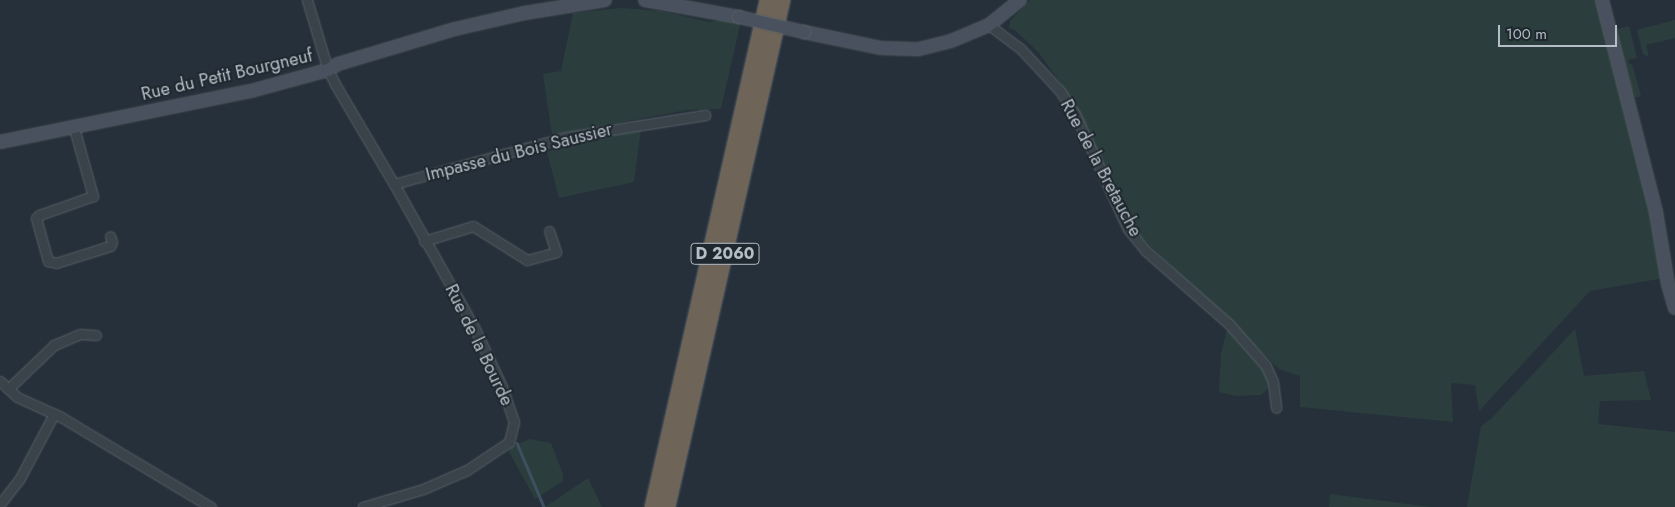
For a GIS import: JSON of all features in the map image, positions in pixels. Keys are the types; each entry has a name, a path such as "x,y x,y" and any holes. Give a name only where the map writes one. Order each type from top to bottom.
{"highway":[{"name":"D 2060","path":"654,507 768,0"},
{"name":"D 2060","path":"667,507 782,0"}],"street":[{"path":"307,0 328,70 356,58 455,29 525,13 605,0"},
{"path":"645,0 880,48 902,50 936,46 989,25 1020,0"},
{"path":"1602,0 1656,212 1675,308"},
{"name":"Rue de la Bretauche","path":"989,25 1020,48 1060,91 1075,114 1128,229 1146,251 1229,324 1266,366 1274,382 1276,408"},
{"name":"Rue du Petit Bourgneuf","path":"0,142 251,91 328,70 394,184 424,241"},
{"name":"Impasse du Bois Saussier","path":"394,184 566,137 705,115"},
{"path":"74,128 93,196 38,215 36,218 48,261 56,263 110,246 112,242 110,236"},
{"path":"424,241 473,226 527,260 556,252 550,231"},
{"name":"Rue de la Bourde","path":"363,507 423,489 466,470 509,442 513,432 512,410 490,361 424,241"},
{"path":"8,388 54,345 80,334 96,335"},
{"path":"0,381 17,397 54,414 211,507"},
{"path":"0,504 19,480 54,414"}],"green space":[{"path":"1030,0 1597,0 1670,277 1590,291 1479,411 1475,385 1451,383 1453,422 1300,407 1300,376 1279,369 1136,232 1062,85 1039,53 1015,30 1009,28 1010,21"},
{"path":"621,8 661,11 709,22 720,20 740,25 721,109 687,110 552,135 543,74 561,71 573,13"},
{"path":"1675,20 1675,38 1646,45 1649,57 1643,54 1637,30"},
{"path":"1629,26 1637,58 1628,60 1629,64 1632,64 1641,96 1635,98 1613,30"},
{"path":"641,129 634,182 559,198 547,152 556,149 555,145 595,135"},
{"path":"1227,329 1255,355 1269,379 1268,388 1261,395 1236,396 1219,392 1221,354"},
{"path":"1575,329 1584,376 1644,371 1651,400 1600,401 1598,424 1675,432 1675,507 1467,507 1481,426 1491,419"},
{"path":"530,439 551,443 563,474 563,481 535,499 509,452 511,447"},
{"path":"588,478 602,507 545,507"},
{"path":"1330,494 1431,507 1329,507"}],"waterway":[{"path":"517,443 544,507"}]}
